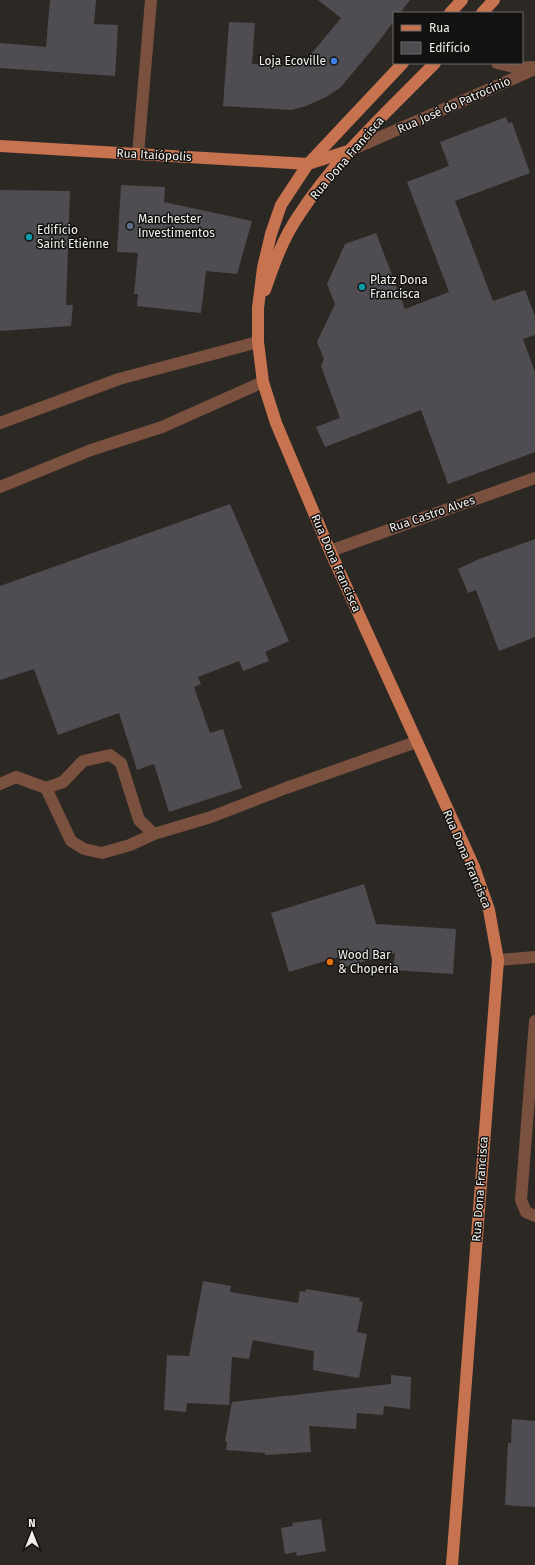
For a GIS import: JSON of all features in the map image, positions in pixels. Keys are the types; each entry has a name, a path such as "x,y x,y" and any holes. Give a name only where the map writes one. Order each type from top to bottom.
{"main road":[{"path":"451,12 462,0"},
{"path":"483,12 494,0"},
{"name":"Rua Dona Francisca","path":"402,64 308,164 281,205 271,234 262,268 258,308 258,342 262,382 276,423 330,551 474,868 489,910 498,960 452,1565"},
{"name":"Rua Dona Francisca","path":"258,308 282,243 298,215 322,183 351,150 434,64"},
{"name":"Rua Itaiópolis","path":"0,146 308,164"},
{"path":"308,164 351,150"}],"street":[{"path":"138,154 152,0"},
{"name":"Rua José do Patrocínio","path":"501,64 518,68 535,68"},
{"name":"Rua José do Patrocínio","path":"351,150 535,68"},
{"path":"0,423 119,379 258,342"},
{"path":"0,487 91,450 162,427 262,382"},
{"name":"Rua Castro Alves","path":"330,551 535,478"},
{"path":"46,788 70,841 84,849 102,853 130,845 154,834 211,817 286,788 416,742"},
{"path":"0,784 16,777 46,788 63,782 83,761 110,755 121,763 139,820 154,834"},
{"path":"498,960 535,957"},
{"path":"535,1021 521,1200 526,1212 535,1216"}],"building":[{"path":"50,0 96,0 94,24 118,25 115,76 0,68 0,43 46,47"},
{"path":"318,0 410,0 401,12 393,12 393,22 376,45 340,88 326,97 306,106 291,110 223,106 229,22 255,23 252,64 292,66 307,59 341,18"},
{"path":"506,117 508,123 512,122 530,173 455,201 493,301 525,290 535,316 535,335 523,339 535,372 535,452 448,484 421,410 325,447 316,427 340,418 321,366 324,359 317,342 335,304 327,284 345,244 376,233 405,309 449,292 407,182 449,166 440,142"},
{"path":"121,185 165,187 164,202 252,221 237,274 206,271 201,313 137,306 138,294 134,294 138,253 117,252"},
{"name":"Edifício Saint Etiènne","path":"0,190 70,191 66,305 73,305 71,326 0,331"},
{"path":"230,504 289,641 265,652 269,661 243,671 239,661 198,677 201,684 194,687 210,733 223,729 242,788 169,812 154,764 137,770 119,713 58,735 34,669 0,680 0,586"},
{"path":"535,539 535,637 499,651 476,590 468,593 458,569 479,559"},
{"path":"364,884 376,924 456,929 453,974 393,970 395,953 341,968 338,957 289,972 271,913"},
{"path":"203,1281 231,1286 230,1292 298,1303 300,1291 305,1292 306,1289 360,1298 359,1301 363,1302 357,1332 367,1334 359,1378 313,1370 314,1351 253,1340 249,1359 232,1357 229,1405 187,1403 186,1412 164,1410 167,1355 189,1356"},
{"path":"391,1375 411,1377 410,1409 384,1406 383,1415 357,1413 356,1429 309,1426 311,1452 265,1455 265,1453 226,1450 227,1442 225,1441 232,1402 391,1384"},
{"path":"512,1419 535,1421 535,1507 505,1505 508,1443 511,1443"},
{"path":"321,1519 326,1551 297,1556 296,1552 285,1554 281,1528 293,1526 292,1523"}],"place":[{"name":"Loja Ecoville","path":"334,61"},
{"name":"Manchester Investimentos","path":"130,226"},
{"name":"Edifício Saint Etiènne","path":"29,237"},
{"name":"Platz Dona Francisca","path":"362,287"},
{"name":"Wood Bar & Choperia","path":"330,962"}]}
